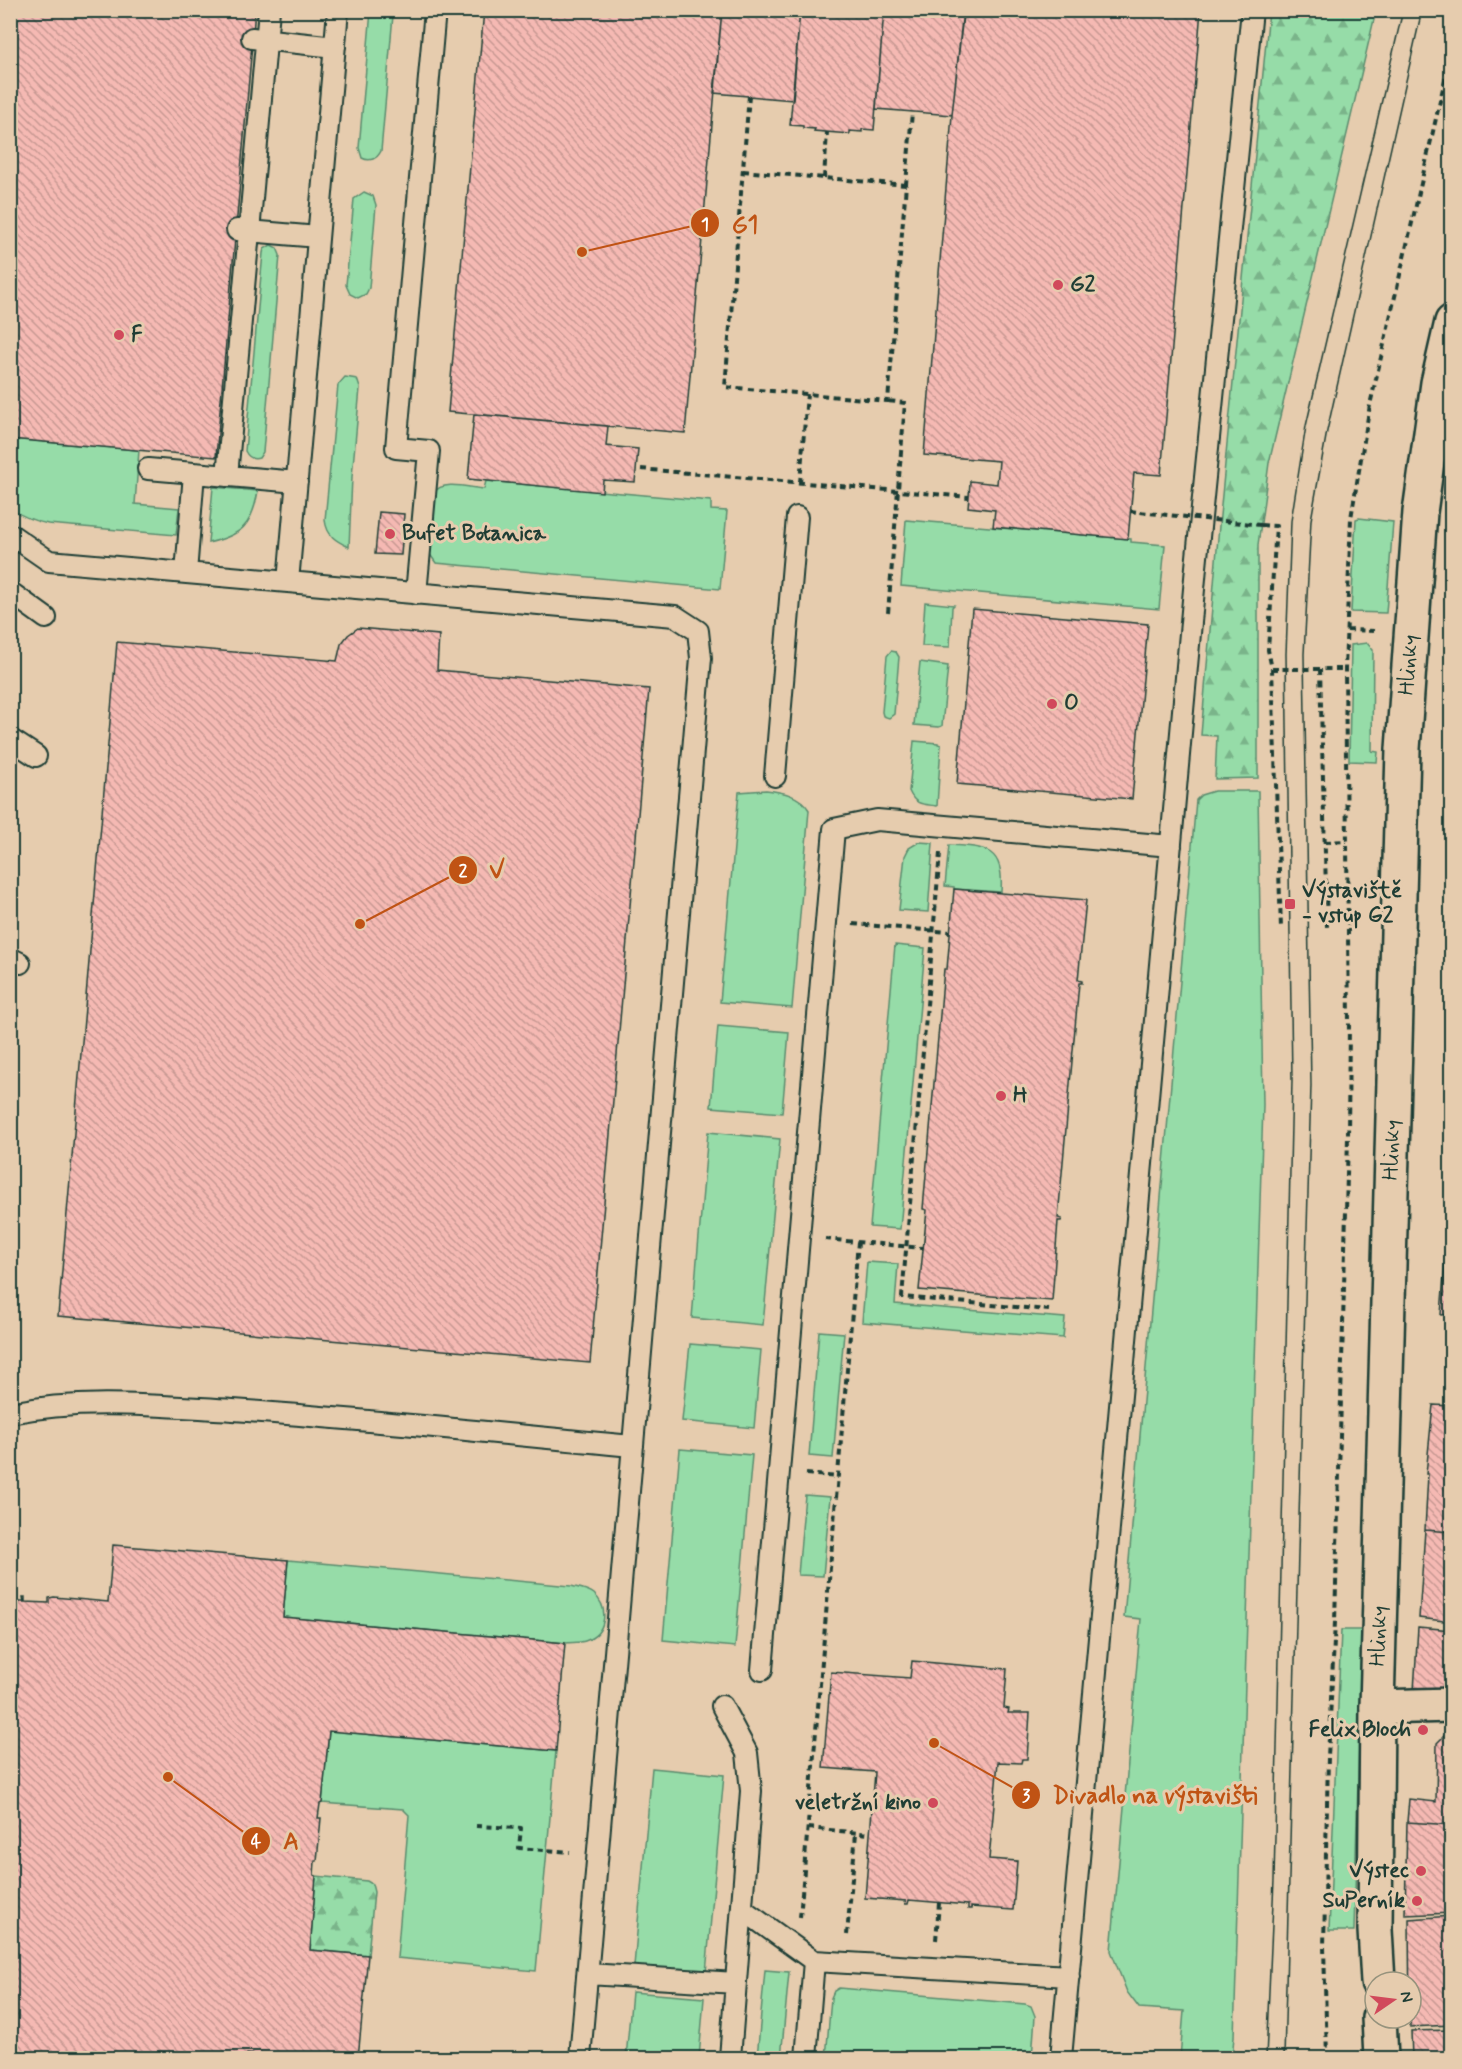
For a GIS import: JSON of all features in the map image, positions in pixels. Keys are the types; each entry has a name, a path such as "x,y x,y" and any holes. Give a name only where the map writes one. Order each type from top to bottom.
{"street":[{"name":"Hlinky","path":"1378,1970 1377,1707 1403,749 1420,512 1438,383 1452,322"},
{"path":"1377,1707 1452,1705"},
{"path":"1380,2030 1381,2058"}],"lane":[{"path":"227,476 242,230 259,39 269,10"},
{"path":"288,582 338,10"},
{"path":"416,594 429,451 396,448 435,10"},
{"path":"1061,2058 1196,567 1252,10"},
{"path":"259,39 335,47"},
{"path":"242,230 318,237"},
{"path":"148,469 297,482"},
{"path":"186,573 194,473"},
{"path":"775,776 797,517"},
{"path":"10,534 49,561 675,616 698,631 702,658 580,2058"},
{"path":"10,592 46,618"},
{"path":"10,739 36,756"},
{"path":"762,1670 834,829 877,820 1171,846"},
{"path":"10,1413 45,1406 100,1403 202,1408 280,1413 633,1446"},
{"path":"722,1706 747,1754 752,1791 730,2058"},
{"path":"742,1909 814,1961 1069,1976"},
{"path":"806,2058 814,1961"},
{"path":"588,1974 736,1983"}],"path":[{"path":"1327,2058 1324,1947 1327,1780 1335,1622 1348,1137 1349,1011 1345,669 1351,518 1368,416 1452,49"},
{"path":"749,96 725,387 905,403 888,613"},
{"path":"888,401 912,112"},
{"path":"824,178 827,132"},
{"path":"743,171 906,185"},
{"path":"800,490 807,394"},
{"path":"641,469 969,497"},
{"path":"1130,511 1276,526 1268,650 1272,669 1281,928"},
{"path":"1272,669 1345,669"},
{"path":"1320,669 1327,927"},
{"path":"943,826 902,1297 1049,1310"},
{"path":"1325,842 1347,841"},
{"path":"826,922 951,933"},
{"path":"799,1237 923,1248"},
{"path":"797,1949 858,1242"},
{"path":"476,1826 521,1828 519,1848 598,1854"},
{"path":"808,1828 870,1834"},
{"path":"845,1962 856,1833"},
{"path":"937,1927 939,1903"}],"green space":[{"path":"371,11 392,11 393,15 381,151 375,158 368,160 362,158 359,148"},
{"path":"1269,11 1376,11 1269,463 1258,545 1258,778 1215,779 1217,736 1201,735"},
{"path":"364,192 373,196 376,205 369,288 366,294 358,298 350,294 346,285 354,199"},
{"path":"271,245 277,248 280,255 263,452 259,458 255,459 245,451 263,253 264,249"},
{"path":"345,377 357,379 360,388 352,477 349,547 333,537 325,520 338,385"},
{"path":"11,439 139,450 135,504 179,508 176,535 48,524 15,512 11,509"},
{"path":"486,481 711,501 711,510 727,511 720,589 436,563 429,553 434,493 443,486 450,485 484,489"},
{"path":"213,487 258,491 249,521 244,527 220,540 208,543"},
{"path":"1356,519 1393,522 1386,613 1351,612"},
{"path":"906,520 1131,539 1131,542 1165,545 1159,609 901,586"},
{"path":"925,602 954,605 952,607 950,647 922,646"},
{"path":"1367,643 1373,650 1372,751 1378,752 1377,762 1349,761 1351,645"},
{"path":"891,651 896,652 899,657 894,714 889,718 883,716 882,712 887,656"},
{"path":"920,662 948,666 942,726 939,727 914,725"},
{"path":"914,741 941,745 937,806 917,801 909,791"},
{"path":"766,790 785,793 796,798 809,810 792,1008 720,1002 739,792"},
{"path":"1214,791 1258,791 1263,1105 1234,2037 1232,2058 1180,2058 1184,2011 1139,2008 1127,1992 1111,1951 1141,1619 1124,1617 1196,800 1201,795"},
{"path":"919,842 933,843 928,912 899,910 905,856 909,848"},
{"path":"949,845 983,849 996,858 1001,877 1001,892 954,889 954,887 945,886"},
{"path":"895,945 925,948 900,1229 870,1227"},
{"path":"718,1026 789,1032 782,1113 711,1107"},
{"path":"708,1132 780,1139 763,1325 692,1318"},
{"path":"867,1262 898,1264 895,1304 1065,1318 1063,1338 862,1322"},
{"path":"819,1331 844,1333 833,1458 809,1456"},
{"path":"690,1344 761,1350 754,1428 682,1421"},
{"path":"680,1449 752,1455 735,1647 663,1640"},
{"path":"805,1495 830,1497 823,1576 798,1575"},
{"path":"288,1560 571,1586 594,1594 602,1607 603,1621 598,1633 592,1638 583,1642 566,1643 283,1617"},
{"path":"1341,1630 1362,1630 1354,1931 1329,1931"},
{"path":"329,1731 556,1751 536,1971 397,1958 409,1815 403,1809 322,1803"},
{"path":"652,1768 724,1775 706,1973 634,1966"},
{"path":"316,1876 367,1881 372,1884 374,1892 368,1955 310,1950"},
{"path":"765,1970 789,1972 781,2058 757,2058"},
{"path":"839,1988 1031,2006 1035,2016 1032,2058 826,2058 831,1998 834,1991"},
{"path":"632,1992 704,1998 699,2058 626,2058"}],"building":[{"name":"F","path":"10,10 255,10 216,457 10,439"},
{"path":"484,10 722,10 685,433 448,412"},
{"path":"722,10 800,10 793,100 714,93"},
{"path":"800,10 884,10 874,130 850,131 850,134 814,131 815,129 790,125"},
{"path":"884,10 915,10 963,15 952,115 876,109"},
{"path":"915,10 963,10 963,15"},
{"name":"G2","path":"963,10 1201,10 1161,475 1134,473 1128,539 993,527 995,510 968,507 970,481 997,484 999,461 924,455"},
{"path":"474,414 608,426 606,446 638,449 635,482 603,480 602,492 468,479"},
{"name":"Bufet Botanica","path":"379,512 404,514 401,555 375,554"},
{"name":"O","path":"972,609 1148,624 1132,799 957,784"},
{"path":"358,628 439,635 437,670 649,689 590,1363 58,1316 117,642 337,661 341,644"},
{"path":"1450,807 1452,807 1452,925 1449,925"},
{"name":"H","path":"954,889 1086,900 1078,980 1082,983 1079,983 1058,1218 1062,1219 1058,1221 1052,1301 919,1290 927,1210 923,1209 944,969 947,969"},
{"path":"1452,1053 1451,1175 1450,1058"},
{"path":"1452,1187 1452,1261 1445,1262"},
{"path":"1445,1262 1452,1262 1452,1314 1441,1315"},
{"path":"1433,1405 1452,1406 1452,1532 1425,1530 1428,1474 1426,1474"},
{"path":"1425,1530 1452,1532 1452,1622 1419,1618"},
{"path":"113,1545 288,1560 283,1617 565,1643 556,1751 329,1731 322,1803 318,1818 321,1818 317,1861 315,1861 314,1875 316,1876 310,1950 368,1955 358,2058 302,2058 247,2054 247,2058 10,2058 10,1602 24,1602 23,1597 25,1597 25,1602 49,1603 49,1598 54,1597 108,1602"},
{"path":"1418,1627 1452,1630 1450,1692 1414,1691"},
{"name":"veletržní kino","path":"912,1661 1007,1669 1004,1708 1009,1709 1008,1713 1030,1713 1027,1759 1022,1759 1021,1763 998,1762 989,1859 1017,1861 1013,1910 971,1907 968,1909 968,1905 909,1900 908,1904 905,1904 906,1901 865,1898 875,1772 823,1768 831,1672 910,1678"},
{"path":"1444,1736 1452,1736 1452,1825 1407,1822 1409,1799 1436,1802 1437,1743"},
{"path":"1407,1822 1452,1825 1452,1913 1405,1915"},
{"path":"1452,1916 1452,2025 1423,2026 1423,1970 1409,1970 1409,1919"},
{"path":"1452,2030 1452,2058 1412,2058 1411,2031"}],"tram line":[{"path":"1266,2058 1274,1880 1292,1080 1286,654 1291,521 1306,426 1403,10"},
{"path":"1284,2058 1311,1085 1304,654 1311,520 1327,431 1422,10"}],"place":[{"name":"G1","path":"582,252"},
{"name":"G2","path":"1058,285"},
{"name":"F","path":"119,335"},
{"name":"Bufet Botanica","path":"390,534"},
{"name":"O","path":"1052,704"},
{"name":"Výstaviště - vstup G2","path":"1290,904"},
{"name":"V","path":"360,924"},
{"name":"H","path":"1001,1096"},
{"name":"Felix Bloch","path":"1423,1730"},
{"name":"Divadlo na výstavišti","path":"934,1743"},
{"name":"A","path":"168,1777"},
{"name":"veletržní kino","path":"933,1803"},
{"name":"Výstec","path":"1421,1871"},
{"name":"SuPerník","path":"1417,1901"}]}
